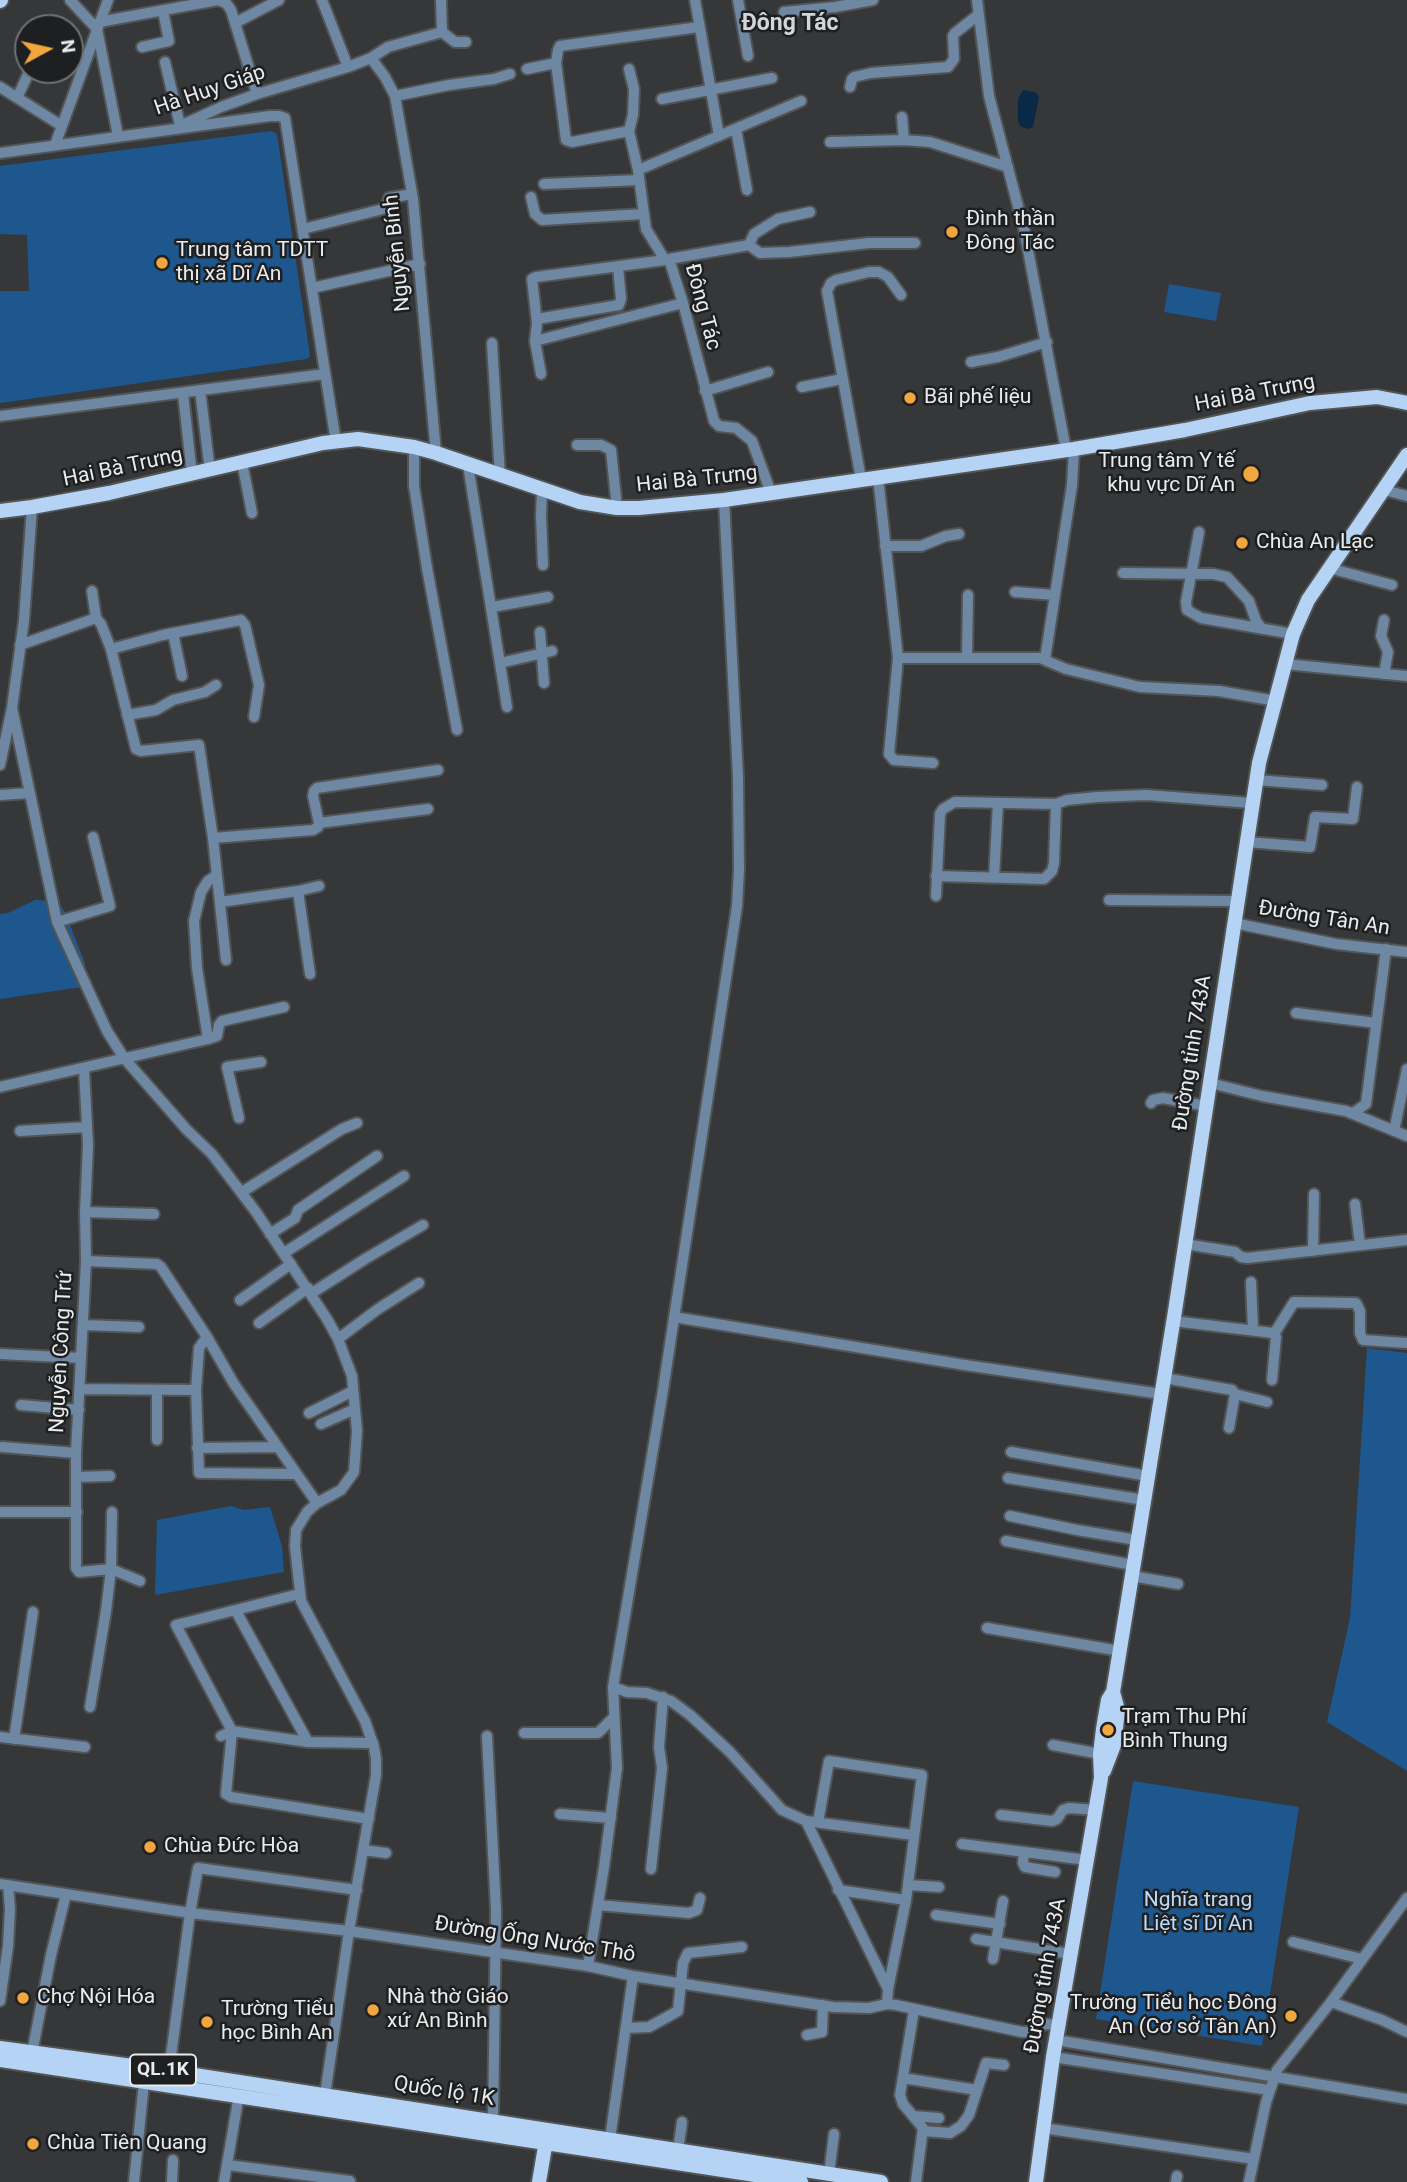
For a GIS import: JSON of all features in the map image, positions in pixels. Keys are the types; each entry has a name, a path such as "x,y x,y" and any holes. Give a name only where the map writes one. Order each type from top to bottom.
{"main road":[{"name":"Hai Bà Trưng","path":"0,511 109,494 242,462 358,439 436,453 580,502 617,508 639,508 724,500 1070,450 1185,430 1310,403 1377,397 1407,402"},
{"name":"Đường tỉnh 743A","path":"1036,2182 1053,2057 1101,1778 1100,1754 1108,1700 1113,1692 1164,1378 1261,751 1293,634 1308,600 1407,455"},
{"name":"Đường tỉnh 743A","path":"1101,1778 1114,1745 1118,1710 1113,1692"},
{"name":"Quốc lộ 1K","path":"0,2048 169,2071 324,2102 546,2137 801,2182"},
{"name":"Quốc lộ 1K","path":"0,2060 239,2095 493,2120 546,2137 610,2139 881,2182"},
{"path":"539,2182 546,2137"}],"street":[{"path":"70,0 98,26 118,136"},
{"path":"55,145 108,0"},
{"path":"98,26 218,0 226,3 257,94"},
{"path":"235,23 279,0"},
{"path":"322,0 348,67 371,58 388,47 442,32"},
{"path":"441,0 442,32"},
{"path":"695,0 719,136"},
{"path":"738,0 748,56"},
{"path":"784,12 873,0"},
{"path":"977,0 989,96 1024,229 1070,450 1072,485 1045,659"},
{"path":"142,47 174,40 163,11"},
{"path":"850,87 854,77 871,73 948,66 954,58 953,36 978,15"},
{"path":"629,69 634,89 629,131 572,142 566,140 556,63 561,46 699,27"},
{"path":"442,32 455,42 466,42"},
{"name":"Nguyễn Bính","path":"371,58 395,96 412,194 436,453"},
{"path":"165,62 177,127 270,116 285,118 336,442"},
{"path":"527,69 556,63"},
{"name":"Hà Huy Giáp","path":"0,153 177,127 257,94 348,67"},
{"path":"395,96 510,74"},
{"path":"662,99 772,78"},
{"path":"17,98 24,84"},
{"path":"0,87 62,126"},
{"path":"544,184 638,175 801,101"},
{"path":"902,117 904,140"},
{"path":"736,129 747,190"},
{"name":"Đông Tác","path":"629,131 646,229 667,259 682,303 714,422 719,426 736,428 752,441 771,493"},
{"path":"831,142 930,142 1008,167"},
{"path":"303,229 383,209 389,198 412,194"},
{"path":"531,197 535,214 542,220 643,214"},
{"path":"749,245 754,233 778,219 810,212"},
{"path":"541,374 535,341 537,318 532,279 536,277 618,267 749,245 760,253 869,243 915,243"},
{"path":"312,288 419,264"},
{"path":"537,318 619,305 621,299 618,267"},
{"path":"861,479 827,291 836,280 879,272 888,277 901,295"},
{"path":"535,341 682,303"},
{"path":"971,362 1047,342"},
{"path":"492,343 499,423 500,476"},
{"path":"705,391 768,372"},
{"path":"0,416 325,374"},
{"path":"802,387 842,379"},
{"path":"200,390 210,471"},
{"path":"183,393 192,475"},
{"path":"576,445 601,445 611,450 617,508"},
{"path":"414,447 414,486 457,730"},
{"path":"242,462 252,513"},
{"path":"468,465 507,707"},
{"path":"878,477 898,658 889,754 894,760 933,763"},
{"path":"542,490 543,565"},
{"path":"1384,490 1407,496"},
{"path":"588,1966 617,1768 613,1687 725,996 738,882 738,777 724,500"},
{"path":"0,761 12,708 24,620 32,508"},
{"path":"1199,532 1185,602 1187,610 1201,618 1293,634"},
{"path":"885,546 921,546 959,534"},
{"path":"1329,568 1392,585"},
{"path":"1123,573 1219,574 1231,580 1249,601 1262,629"},
{"path":"92,591 96,618 111,649 136,749 141,751 199,745 213,838 226,960"},
{"path":"1015,592 1055,595"},
{"path":"967,657 968,595"},
{"path":"492,607 548,597"},
{"path":"20,645 96,618"},
{"path":"1384,620 1381,636 1388,652 1384,674"},
{"path":"111,649 173,633 235,621 244,622 260,685 254,717"},
{"path":"540,632 547,652 544,683"},
{"path":"173,633 182,676"},
{"path":"500,663 547,652"},
{"path":"898,658 1045,659 1066,669 1140,687 1219,691 1276,701"},
{"path":"1285,664 1407,676"},
{"path":"127,715 156,710 173,700 205,692 216,685"},
{"path":"12,708 57,922 107,1031 124,1058 187,1130 212,1154 242,1192 310,1291 338,1339 349,1366 357,1431 354,1472 341,1490 317,1503 300,1521 296,1530 295,1546 299,1594 303,1606 365,1721 376,1759 376,1775 349,1931 324,2102"},
{"path":"213,838 313,830 318,827 319,822 313,796 317,788 438,770"},
{"path":"1256,780 1322,785"},
{"path":"1247,842 1310,847 1315,817 1353,819 1357,787"},
{"path":"0,796 30,793"},
{"path":"936,896 938,822 943,809 954,802 1056,804 1067,800 1121,795 1252,803"},
{"path":"994,878 998,803"},
{"path":"936,876 1044,879 1054,863 1056,804"},
{"path":"319,822 428,809"},
{"path":"57,922 110,906 93,837"},
{"path":"208,1039 197,968 194,921 201,892 208,881 217,875"},
{"path":"220,902 320,886"},
{"path":"298,891 310,974"},
{"path":"1109,900 1237,901"},
{"name":"Đường Tân An","path":"1234,923 1318,941 1407,951"},
{"path":"1353,1113 1366,1104 1386,950"},
{"path":"0,1087 208,1039 217,1036 222,1021 284,1007"},
{"path":"1296,1013 1376,1023"},
{"path":"239,1118 227,1067 261,1062"},
{"name":"Nguyễn Công Trứ","path":"84,1069 87,1127 86,1261 76,1453 75,1568 77,1571 111,1569 140,1581"},
{"path":"1394,1131 1407,1069"},
{"path":"1210,1083 1262,1096 1332,1107 1407,1136"},
{"path":"1151,1103 1163,1098 1206,1107"},
{"path":"242,1192 342,1129 358,1123"},
{"path":"20,1132 87,1127"},
{"path":"271,1234 295,1218 298,1210 377,1156"},
{"path":"284,1253 404,1176"},
{"path":"1314,1194 1314,1251"},
{"path":"1356,1205 1360,1245"},
{"path":"85,1212 154,1214"},
{"path":"259,1323 424,1225"},
{"path":"1185,1244 1234,1252 1247,1258 1407,1240"},
{"path":"86,1261 157,1264 207,1337 234,1384 317,1503"},
{"path":"240,1300 290,1264"},
{"path":"1251,1282 1253,1329"},
{"path":"338,1339 419,1283"},
{"path":"1274,1334 1294,1303 1356,1303 1360,1311 1360,1333 1363,1340 1407,1343"},
{"path":"674,1317 1161,1394"},
{"path":"1173,1321 1269,1331 1276,1337 1272,1380"},
{"path":"83,1325 139,1327"},
{"path":"207,1337 199,1348 196,1390 198,1470 201,1474 296,1474"},
{"path":"0,1354 81,1358"},
{"path":"1164,1378 1232,1390 1235,1394 1267,1402"},
{"path":"80,1389 196,1390"},
{"path":"157,1390 157,1440"},
{"path":"309,1413 354,1391"},
{"path":"1228,1428 1235,1394"},
{"path":"21,1405 79,1410"},
{"path":"321,1424 355,1409"},
{"path":"2,1447 76,1453"},
{"path":"197,1448 277,1447"},
{"path":"1011,1452 1148,1476"},
{"path":"76,1478 110,1476"},
{"path":"1008,1478 1144,1500"},
{"path":"0,1512 77,1513"},
{"path":"90,1707 111,1569 112,1513"},
{"path":"1010,1516 1137,1540"},
{"path":"1006,1541 1133,1570 1178,1584"},
{"path":"299,1594 177,1624 176,1627 226,1734 225,1789 228,1796 369,1819"},
{"path":"236,1611 309,1742"},
{"path":"14,1739 33,1612"},
{"path":"987,1628 1119,1651"},
{"path":"613,1687 627,1692 663,1697 690,1715 730,1752 782,1810 812,1821 913,1835"},
{"path":"651,1869 662,1769 659,1747 663,1697"},
{"path":"524,1733 598,1733 614,1717"},
{"path":"226,1734 309,1742 373,1743"},
{"path":"487,1736 496,1910 493,2120"},
{"path":"0,1737 85,1747"},
{"path":"1054,1745 1100,1754"},
{"path":"887,2004 906,1900 922,1775 831,1760 828,1762 812,1821 838,1890 888,1989"},
{"path":"1001,1815 1052,1821 1069,1808 1096,1811"},
{"path":"560,1814 611,1818"},
{"path":"962,1844 1087,1860"},
{"path":"363,1850 386,1853"},
{"path":"1024,1852 1025,1867 1055,1871"},
{"path":"169,2071 197,1869 357,1890"},
{"path":"0,2001 10,1909 4,1884"},
{"name":"Đường Ống Nước Thô","path":"4,1884 190,1913 349,1931 588,1966 633,1976 823,2005 869,2008 887,2004 1022,2032 1031,2032 1045,2024 1057,2033"},
{"path":"908,1885 939,1887"},
{"path":"838,1890 906,1900"},
{"path":"32,2053 66,1894"},
{"path":"598,1905 689,1913 696,1910 700,1898"},
{"path":"1249,2182 1274,2076 1407,1898"},
{"path":"993,1959 1003,1901"},
{"path":"936,1915 1000,1924"},
{"path":"976,1939 1070,1954"},
{"path":"1293,1942 1362,1959"},
{"path":"626,2028 649,2027 678,2011 683,1963 688,1953 742,1947"},
{"path":"610,2139 633,1976"},
{"path":"1331,2002 1407,2032"},
{"path":"807,2035 822,2031 823,2005"},
{"path":"914,2010 900,2099 923,2131 916,2182"},
{"path":"1057,2033 1120,2051 1407,2099"},
{"path":"1118,2067 1120,2051"},
{"path":"1136,2070 1140,2054"},
{"path":"1053,2057 1269,2090"},
{"path":"923,2131 950,2133 961,2126 969,2115 986,2063 1004,2065"},
{"path":"903,2078 976,2090"},
{"path":"134,2182 144,2082"},
{"path":"224,2182 239,2095"},
{"path":"913,2116 939,2119"},
{"path":"678,2151 682,2122"},
{"path":"1043,2128 1254,2159"},
{"path":"829,2174 834,2134"},
{"path":"172,2182 173,2160"},
{"path":"228,2165 350,2179"}],"green space":[{"name":"Trung tâm TDTT thị xã Dĩ An","path":"271,131 277,134 310,356 307,359 0,403 0,291 29,291 27,235 0,234 0,166"},
{"path":"1169,284 1221,293 1216,321 1164,312"},
{"path":"35,900 58,901 65,912 85,963 82,987 0,999 0,914"},
{"path":"1367,1348 1407,1353 1407,1771 1327,1722 1350,1618"},
{"path":"231,1506 244,1510 270,1507 282,1546 284,1572 155,1595 157,1520"},
{"name":"Nghĩa trang Liệt sĩ Dĩ An","path":"1133,1781 1299,1807 1262,2046 1096,2019"}],"shaded area":[{"path":"1023,90 1035,92 1039,97 1033,127 1027,129 1020,126 1018,121 1018,99"}],"place":[{"name":"Đình thần Đông Tác","path":"952,232"},
{"name":"Trung tâm TDTT thị xã Dĩ An","path":"162,263"},
{"name":"Bãi phế liệu","path":"910,398"},
{"name":"Trung tâm Y tế khu vực Dĩ An","path":"1251,474"},
{"name":"Chùa An Lạc","path":"1242,543"},
{"name":"Trạm Thu Phí Bình Thung","path":"1108,1730"},
{"name":"Chùa Đức Hòa","path":"150,1847"},
{"name":"Chợ Nội Hóa","path":"23,1998"},
{"name":"Nhà thờ Giáo xứ An Bình","path":"373,2010"},
{"name":"Trường Tiểu học Đông An (Cơ sở Tân An)","path":"1291,2016"},
{"name":"Trường Tiểu học Bình An","path":"207,2022"},
{"name":"Chùa Tiên Quang","path":"33,2144"}],"district":[{"name":"Đông Tác","path":"790,24"}]}
